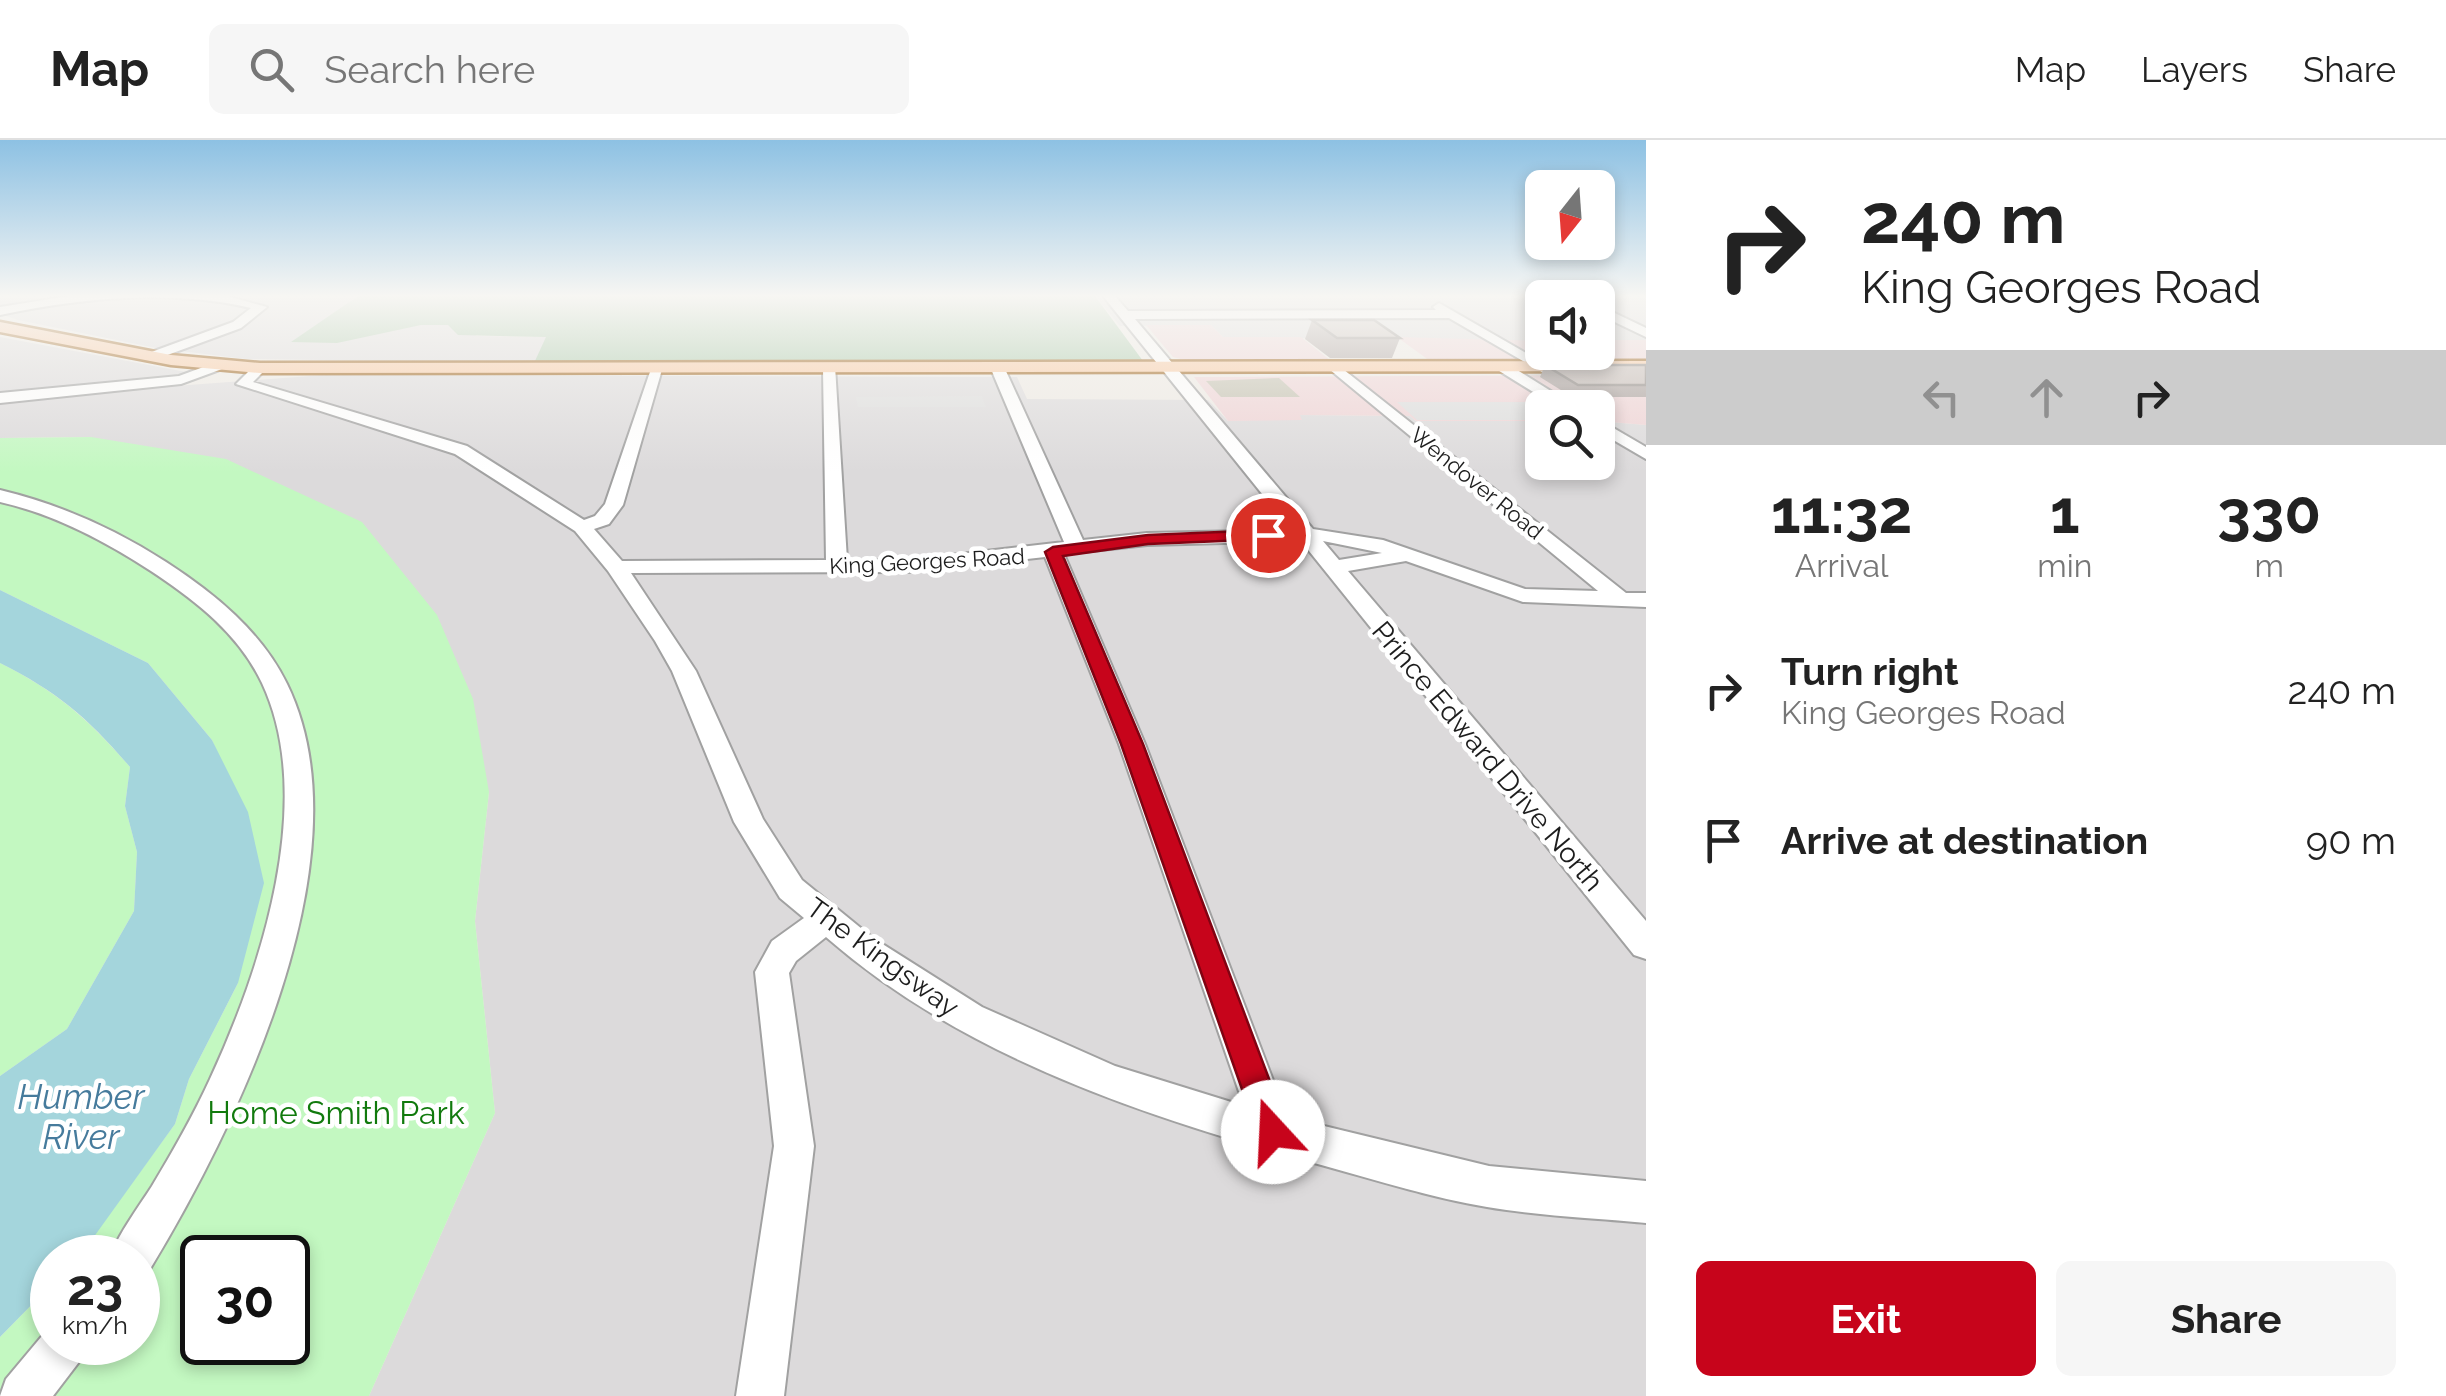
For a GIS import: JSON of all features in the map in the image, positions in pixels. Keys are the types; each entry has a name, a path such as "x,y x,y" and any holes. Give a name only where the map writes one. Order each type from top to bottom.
{"main road":[{"path":"140,355 260,368 1525,369"},
{"path":"1615,369 1646,369"}],"street":[{"path":"152,357 158,355"},
{"name":"Prince Edward Drive North","path":"1155,355 1646,945"},
{"path":"0,398 181,380 217,366"},
{"name":"The Kingsway","path":"260,368 243,384 444,443 484,462 582,527 616,567 684,670 767,856 791,889 825,920 909,982 1042,1055 1193,1110 1489,1187 1646,1202"},
{"path":"998,369 1273,1132"},
{"name":"Wendover Road","path":"1338,369 1620,600"},
{"path":"1506,369 1541,390"},
{"path":"582,527 602,520 614,505 658,370"},
{"path":"830,370 837,567"},
{"path":"1615,435 1646,454"},
{"path":"0,496 78,521 162,567 202,596 253,648 273,678 297,753 302,796 300,837 291,892 259,1002 239,1062 208,1132 146,1235"},
{"name":"King Georges Road","path":"616,567 908,566 1148,540 1305,535 1349,538 1524,595 1646,600"},
{"path":"1331,567 1408,555"},
{"path":"640,601 655,581 687,568"},
{"path":"760,1396 794,1146 772,972 784,951 825,920"},
{"path":"23,1396 48,1365"}],"shaded area":[{"path":"0,355 94,355 186,372 181,377 68,394 324,375 1017,377 1027,399 1208,400 1228,421 1301,418 1298,415 1525,421 1525,480 1615,480 1615,422 1646,425 1646,1396 369,1396 495,1113 475,921 489,792 91,437 0,438"},
{"path":"210,355 538,355 534,363 246,359"},
{"path":"1171,355 1323,355 1331,361 1188,361"},
{"path":"1421,355 1525,355 1525,361 1430,361"},
{"path":"1615,355 1646,355 1646,361 1615,361"},
{"path":"1646,375 1646,425 1615,422 1615,390 1525,390 1525,421 1300,415 1302,420 1228,421 1194,377"},
{"path":"1279,378 1300,397 1221,397 1206,381"},
{"path":"982,396 986,407 858,407 856,397"},
{"path":"1397,402 1525,402 1525,420 1417,420"}],"green space":[{"path":"538,355 1138,355 1143,361 534,363"},
{"name":"Home Smith Park","path":"91,437 226,459 362,522 437,615 473,699 489,792 475,921 495,1113 369,1396 0,1396 0,1337 30,1306 30,1365 160,1365 160,1235 94,1235 175,1124 189,1079 238,983 223,766 212,740 148,663 0,590 0,438"},
{"path":"0,663 71,708 130,767 125,806 137,852 134,911 67,1029 0,1076"}],"water":[{"name":"Humber River","path":"0,590 148,663 212,740 248,812 264,883 238,983 189,1079 175,1124 95,1235 30,1235 30,1306 0,1337 0,1076 67,1029 134,911 137,852 125,806 130,767 71,708 0,663"}],"building":[{"path":"1615,365 1646,365 1646,385 1578,385 1553,370 1615,370"}],"route":[{"path":"1268,535 1148,540 1053,552 1132,744 1273,1132"}]}
